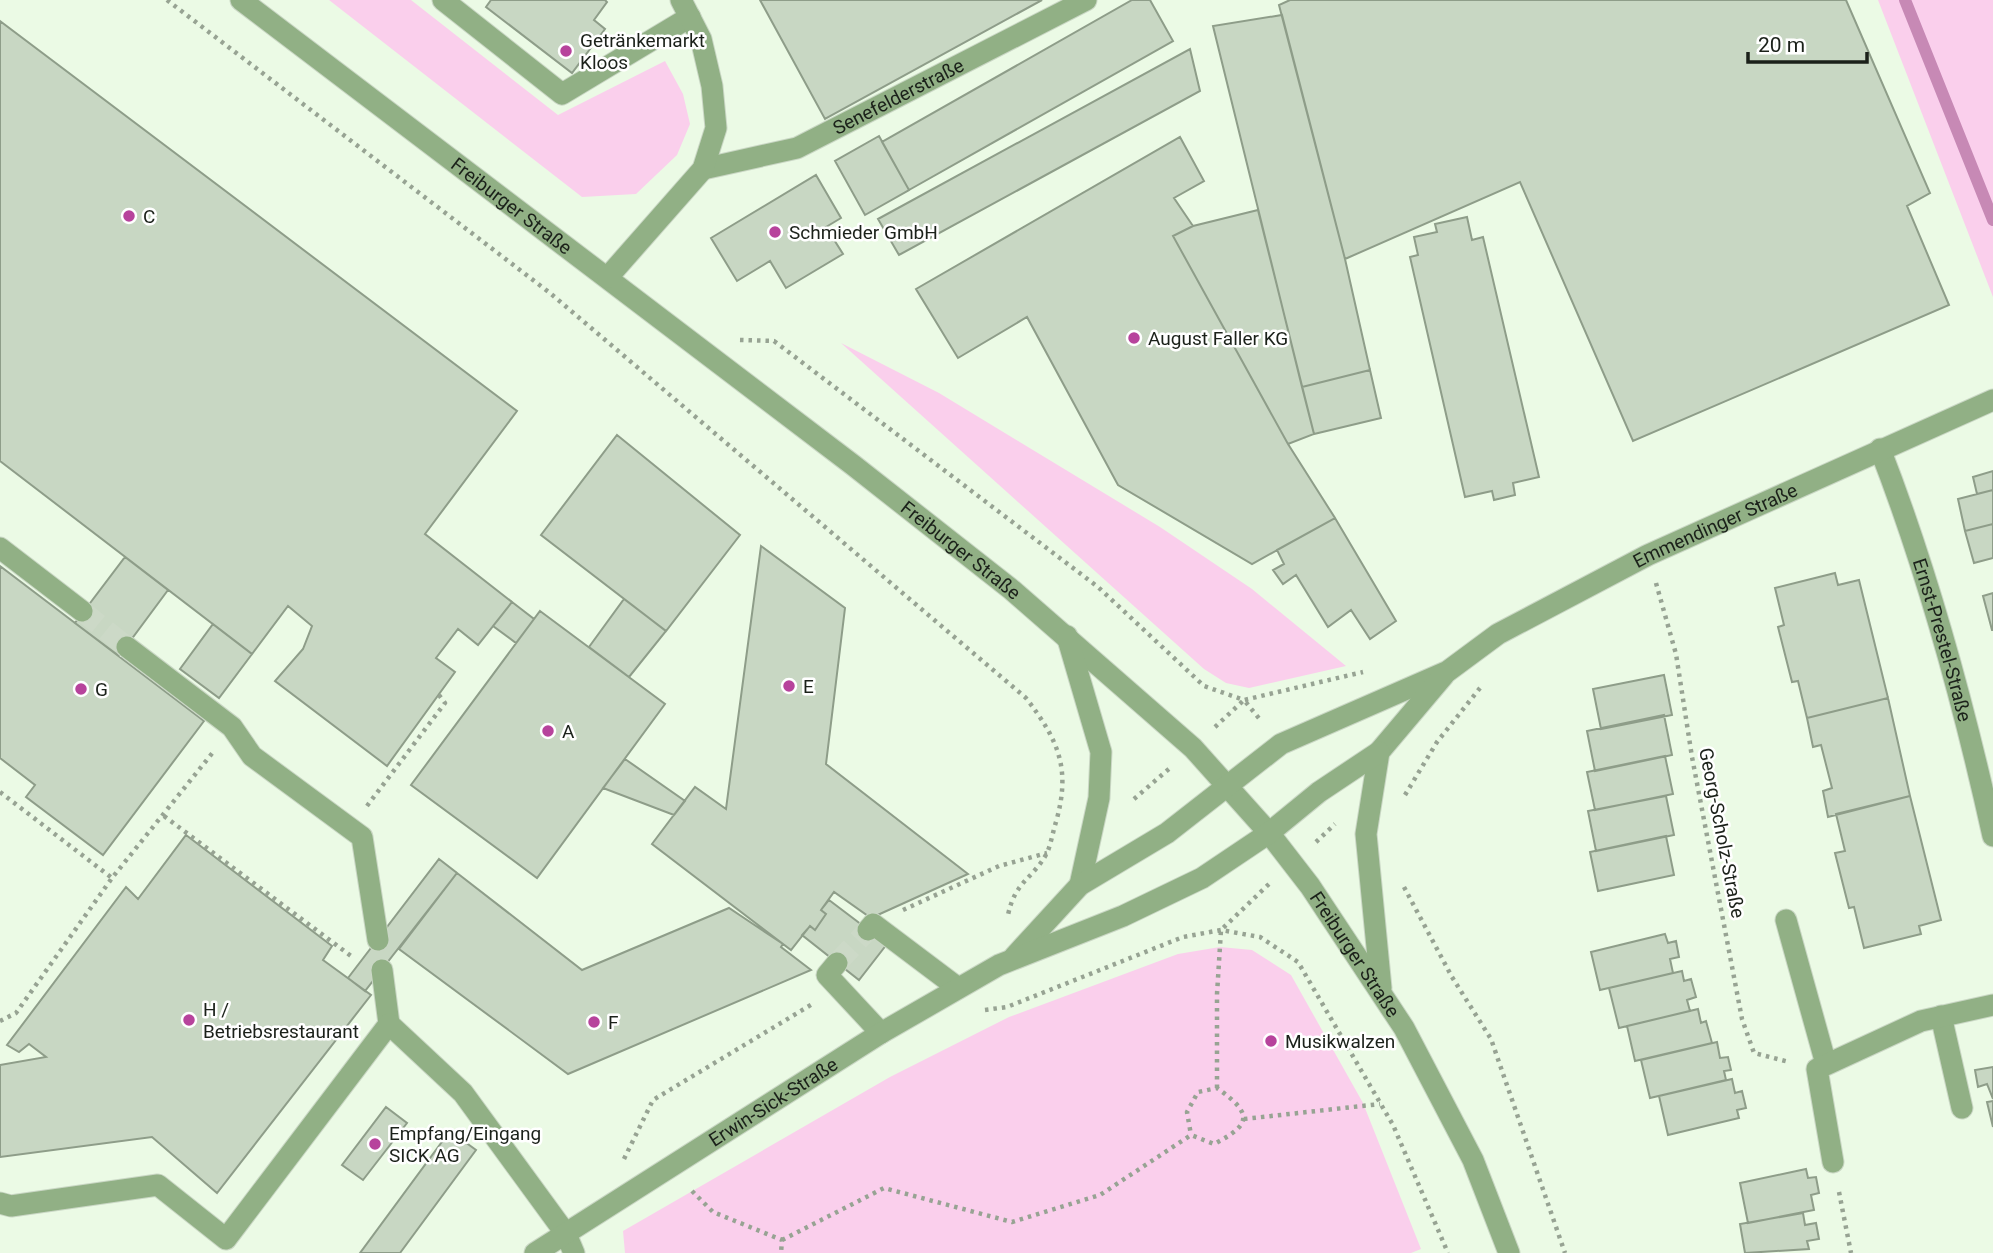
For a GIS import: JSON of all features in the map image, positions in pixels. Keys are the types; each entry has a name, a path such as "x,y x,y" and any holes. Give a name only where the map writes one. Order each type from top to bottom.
{"street":[{"name":"Freiburger Straße","path":"241,0 853,465 1067,636 1193,748 1269,834 1310,886 1381,990 1474,1160 1509,1253"},
{"path":"443,0 562,94 686,9 701,39 712,86 716,128 703,169 608,277"},
{"name":"Senefelderstraße","path":"703,169 797,148 1086,0"},
{"name":"Emmendinger Straße","path":"1227,787 1281,744 1448,671 1498,634 1648,555 1993,400"},
{"name":"Ernst-Prestel-Straße","path":"1880,449 1909,524 1935,607 1977,761 1993,836"},
{"path":"0,548 82,611"},
{"path":"1067,636 1101,752 1099,798 1080,885"},
{"path":"127,647 232,727 251,756 362,837 378,940"},
{"name":"Emmendinger Straße","path":"1269,834 1319,792 1379,752 1448,671"},
{"path":"1379,752 1366,834 1381,990"},
{"name":"Erwin-Sick-Straße","path":"1007,961 1080,885 1167,833 1227,787"},
{"name":"Erwin-Sick-Straße","path":"535,1253 570,1243 668,1167 881,1033 1007,961 1123,916 1202,878 1269,834"},
{"path":"1786,920 1822,1067 1833,1161"},
{"path":"871,927 958,989"},
{"path":"837,963 827,975 881,1033"},
{"path":"382,970 388,1024 463,1093 570,1243"},
{"path":"1822,1067 1921,1021 1993,1005"},
{"path":"1941,1016 1962,1108"},
{"path":"0,1203 11,1206 158,1185 226,1239 388,1024"}],"path":[{"path":"167,0 550,293 1026,698 1046,724 1062,757 1063,798 1047,853 1012,895 1007,961"},
{"path":"774,341 1098,587 1204,686 1244,700 1356,672 1369,672"},
{"name":"Georg-Scholz-Straße","path":"1648,555 1676,654 1692,757 1742,1019 1754,1053 1822,1067"},
{"path":"1403,800 1437,742 1477,695 1482,683"},
{"path":"349,828 446,703 439,695"},
{"path":"0,1021 16,1013 112,878 164,816 232,727"},
{"path":"0,792 112,878"},
{"path":"164,816 360,963"},
{"path":"871,927 999,866 1047,853"},
{"path":"1403,884 1452,977 1491,1039 1565,1253"},
{"path":"939,1000 969,1013 1007,1007 1183,937 1221,930 1260,937 1298,962 1393,1125 1448,1253"},
{"path":"1217,1088 1217,994 1221,930"},
{"path":"623,1162 653,1100 839,988"},
{"path":"1217,1088 1239,1104 1244,1119 1238,1132 1214,1144 1191,1135 1187,1112 1198,1092 1217,1088"},
{"path":"1244,1119 1380,1104"},
{"path":"668,1167 713,1212 782,1240 884,1188 1012,1222 1100,1195 1191,1135"},
{"path":"1833,1161 1851,1253"},
{"path":"781,1253 782,1240"}],"shaded area":[{"path":"329,0 411,0 558,115 665,61 683,94 690,124 677,155 636,194 582,197"},
{"path":"1878,0 1993,0 1993,297"},
{"path":"841,343 939,393 1160,527 1252,589 1346,666 1249,688 1226,683 1204,669"},
{"path":"1220,947 1252,950 1291,975 1363,1103 1421,1249 1411,1253 625,1253 623,1231 890,1077 1009,1017 1178,954"}],"building":[{"name":"Getränkemarkt Kloos","path":"491,0 605,0 607,2 594,20 605,29 572,73 486,7"},
{"path":"760,0 1042,0 825,119"},
{"path":"1132,0 1150,0 1173,41 909,190 882,142"},
{"path":"1290,0 1846,0 1930,193 1907,206 1949,305 1633,441 1520,182 1345,259 1279,5"},
{"path":"1282,15 1345,259 1370,370 1302,387 1213,26"},
{"name":"C","path":"0,21 517,411 425,534 512,602 478,645 458,629 436,658 455,672 387,766 275,681 303,649 312,626 288,606 252,654 0,461"},
{"path":"1190,49 1200,91 899,255 878,219"},
{"path":"879,136 909,190 865,215 835,161"},
{"name":"August Faller KG","path":"1180,137 1204,181 1174,198 1193,226 1173,236 1288,444 1335,518 1252,564 1118,485 1027,317 958,358 916,289"},
{"name":"Schmieder GmbH","path":"816,175 841,218 826,227 843,254 786,288 770,261 737,281 711,238"},
{"path":"1258,210 1314,434 1288,444 1173,236 1193,226"},
{"path":"1467,217 1472,240 1483,237 1539,477 1513,483 1515,495 1494,500 1492,491 1465,497 1410,257 1418,255 1414,237 1437,232 1435,224"},
{"path":"1370,370 1381,418 1314,434 1302,387"},
{"path":"617,435 740,535 666,631 541,535"},
{"path":"1993,471 1993,490 1977,494 1973,477"},
{"path":"1993,490 1993,524 1965,531 1958,499"},
{"path":"1335,518 1396,621 1370,639 1351,610 1328,627 1296,575 1283,584 1273,570 1284,564 1277,550"},
{"path":"1993,524 1993,558 1974,563 1965,531"},
{"name":"E","path":"761,546 845,608 826,764 968,874 871,918 834,892 821,910 826,914 815,930 810,926 791,950 652,844 695,787 726,809"},
{"path":"125,557 168,590 119,656 75,623"},
{"name":"G","path":"0,566 204,721 103,855 26,797 35,785 0,758"},
{"path":"1835,573 1838,585 1859,580 1888,698 1807,718 1798,681 1792,682 1778,627 1784,625 1775,588"},
{"path":"1993,593 1993,630 1992,630 1983,596"},
{"path":"624,599 666,631 629,677 589,647"},
{"path":"512,602 534,619 516,643 493,626"},
{"name":"A","path":"540,611 665,704 537,878 411,785"},
{"path":"213,624 252,654 219,698 180,669"},
{"path":"1664,675 1672,715 1601,729 1593,689"},
{"path":"1888,698 1910,796 1828,817 1823,791 1832,788 1821,745 1813,747 1807,718"},
{"path":"1664,715 1672,755 1595,771 1587,731"},
{"path":"1665,756 1673,794 1595,810 1587,772"},
{"path":"625,759 685,801 674,815 603,788"},
{"path":"1666,796 1674,835 1596,851 1588,811"},
{"path":"1910,796 1941,920 1919,926 1921,934 1864,948 1854,907 1849,908 1835,853 1845,851 1836,814"},
{"name":"H / Betriebsrestaurant","path":"186,835 332,946 323,960 371,995 217,1193 152,1137 0,1157 0,1065 46,1057 29,1044 19,1052 7,1045 126,887 138,899"},
{"path":"1666,836 1674,875 1598,891 1590,852"},
{"path":"439,859 457,873 365,991 348,978"},
{"name":"F","path":"457,873 582,970 729,908 783,944 781,947 811,970 568,1074 399,949"},
{"path":"829,900 887,944 859,980 802,935 810,926 815,930 826,914 821,910"},
{"path":"1665,934 1668,943 1676,941 1679,957 1670,959 1673,973 1600,990 1591,952"},
{"path":"1682,971 1684,981 1691,979 1696,997 1687,1000 1690,1011 1619,1028 1609,988"},
{"path":"1698,1009 1701,1023 1706,1021 1712,1043 1635,1061 1627,1026"},
{"path":"1717,1042 1720,1058 1728,1057 1731,1070 1724,1071 1726,1080 1650,1098 1641,1060"},
{"path":"1993,1067 1993,1099 1987,1084 1978,1087 1975,1070"},
{"path":"1732,1079 1735,1093 1742,1091 1746,1108 1737,1110 1739,1118 1668,1135 1659,1096"},
{"path":"1993,1101 1993,1127 1987,1102"},
{"name":"Empfang/Eingang SICK AG","path":"386,1107 407,1123 363,1180 342,1165"},
{"path":"450,1131 476,1150 400,1253 360,1253"},
{"path":"1806,1169 1808,1178 1816,1177 1819,1193 1811,1195 1814,1210 1748,1223 1740,1183"},
{"path":"1803,1213 1805,1225 1816,1223 1819,1239 1807,1241 1809,1249 1745,1253 1740,1224"}],"waterway":[{"path":"1905,0 1993,220"}],"tunnel":[{"path":"82,611 127,647"},
{"path":"837,963 868,930"}],"place":[{"name":"Getränkemarkt Kloos","path":"566,51"},
{"name":"C","path":"129,216"},
{"name":"Schmieder GmbH","path":"775,232"},
{"name":"August Faller KG","path":"1134,338"},
{"name":"E","path":"789,686"},
{"name":"G","path":"81,689"},
{"name":"A","path":"548,731"},
{"name":"H / Betriebsrestaurant","path":"189,1020"},
{"name":"F","path":"594,1022"},
{"name":"Musikwalzen","path":"1271,1041"},
{"name":"Empfang/Eingang SICK AG","path":"375,1144"}]}
